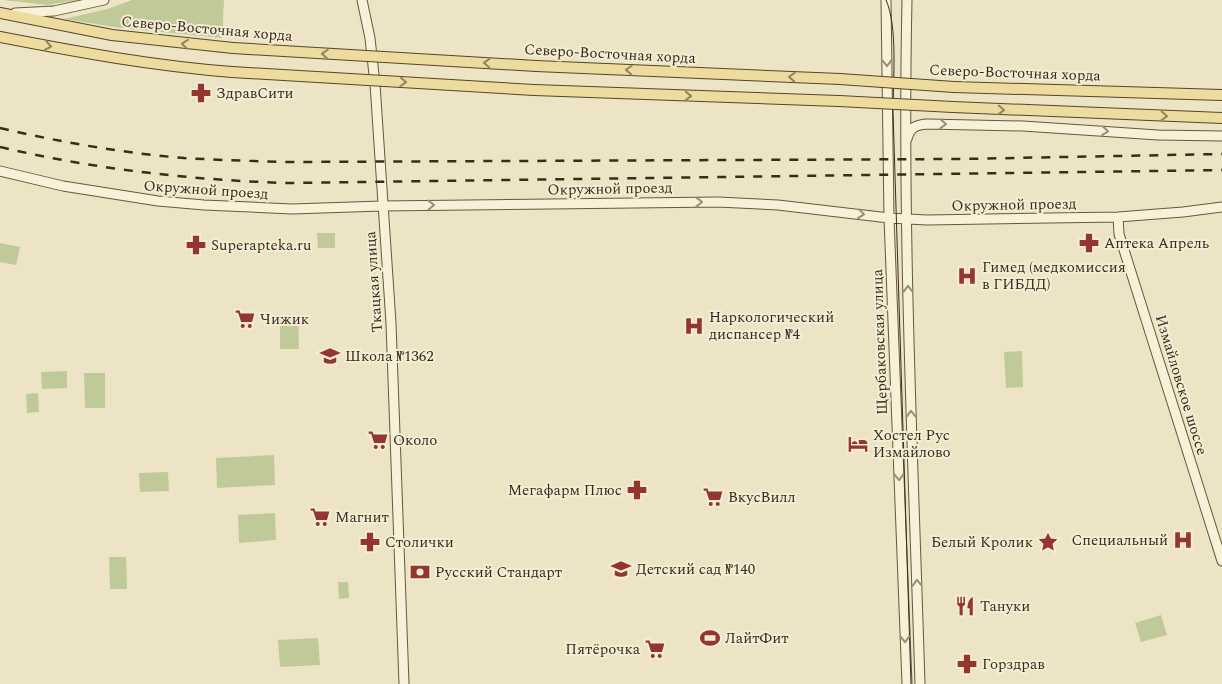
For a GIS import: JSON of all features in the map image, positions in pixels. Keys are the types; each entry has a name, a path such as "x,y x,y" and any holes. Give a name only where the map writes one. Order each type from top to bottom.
{"main road":[{"path":"0,13 54,11 104,0"},
{"name":"Ткацкая улица","path":"362,0 370,38 375,84 392,332 404,684"},
{"name":"Щербаковская улица","path":"886,0 889,218 907,684"},
{"name":"Щербаковская улица","path":"906,0 907,220 920,684"},
{"name":"Северо-Восточная хорда","path":"0,13 112,35 233,48 536,66 840,79 954,87 1222,95"},
{"path":"0,37 110,58 180,68 232,72 534,90 1222,118"},
{"path":"906,144 912,128 916,125 927,124 1023,126 1158,135 1222,136"},
{"name":"Окружной проезд","path":"0,171 80,189 168,202 292,209 667,202 734,203 778,205 907,220 1118,217 1222,206"},
{"name":"Измайловское шоссе","path":"1118,217 1121,241 1222,561"}],"green space":[{"path":"3,0 78,0 47,5"},
{"path":"132,0 224,0 222,38 121,28 64,19 107,9"},
{"path":"317,233 335,233 335,248 318,248"},
{"path":"0,243 20,247 16,265 0,262"},
{"path":"298,315 299,349 280,349 280,316"},
{"path":"1022,351 1023,387 1006,388 1004,352"},
{"path":"67,371 67,388 42,389 41,372"},
{"path":"84,373 105,373 105,408 85,408"},
{"path":"38,393 39,412 27,413 26,394"},
{"path":"274,455 275,485 217,488 216,458"},
{"path":"168,472 169,491 140,492 139,473"},
{"path":"275,513 276,540 239,543 238,515"},
{"path":"109,557 126,557 127,589 110,589"},
{"path":"338,582 348,582 349,598 339,599"},
{"path":"1161,615 1167,635 1141,642 1135,623"},
{"path":"318,638 320,665 280,667 278,640"}],"tram line":[{"path":"886,0 890,11 893,39 893,112 911,684"}],"railway":[{"path":"0,128 68,142 138,153 184,158 286,162 960,159 1222,154"},
{"path":"0,147 35,155 143,172 287,183 1222,170"}],"place":[{"name":"ЗдравСити","path":"201,93"},
{"name":"Аптека Апрель","path":"1089,243"},
{"name":"Superapteka.ru","path":"196,245"},
{"name":"Гимед (медкомиссия в ГИБДД)","path":"967,276"},
{"name":"Чижик","path":"245,319"},
{"name":"Наркологический диспансер №4","path":"694,326"},
{"name":"Школа №1362","path":"330,356"},
{"name":"Около","path":"378,440"},
{"name":"Хостел Рус Измайлово","path":"858,444"},
{"name":"Мегафарм Плюс","path":"637,490"},
{"name":"ВкусВилл","path":"713,497"},
{"name":"Магнит","path":"320,517"},
{"name":"Специальный","path":"1183,540"},
{"name":"Столички","path":"370,542"},
{"name":"Белый Кролик","path":"1048,542"},
{"name":"Детский сад №140","path":"621,569"},
{"name":"Русский Стандарт","path":"420,572"},
{"name":"Тануки","path":"965,606"},
{"name":"ЛайтФит","path":"710,638"},
{"name":"Пятёрочка","path":"655,649"},
{"name":"Горздрав","path":"967,664"}]}
